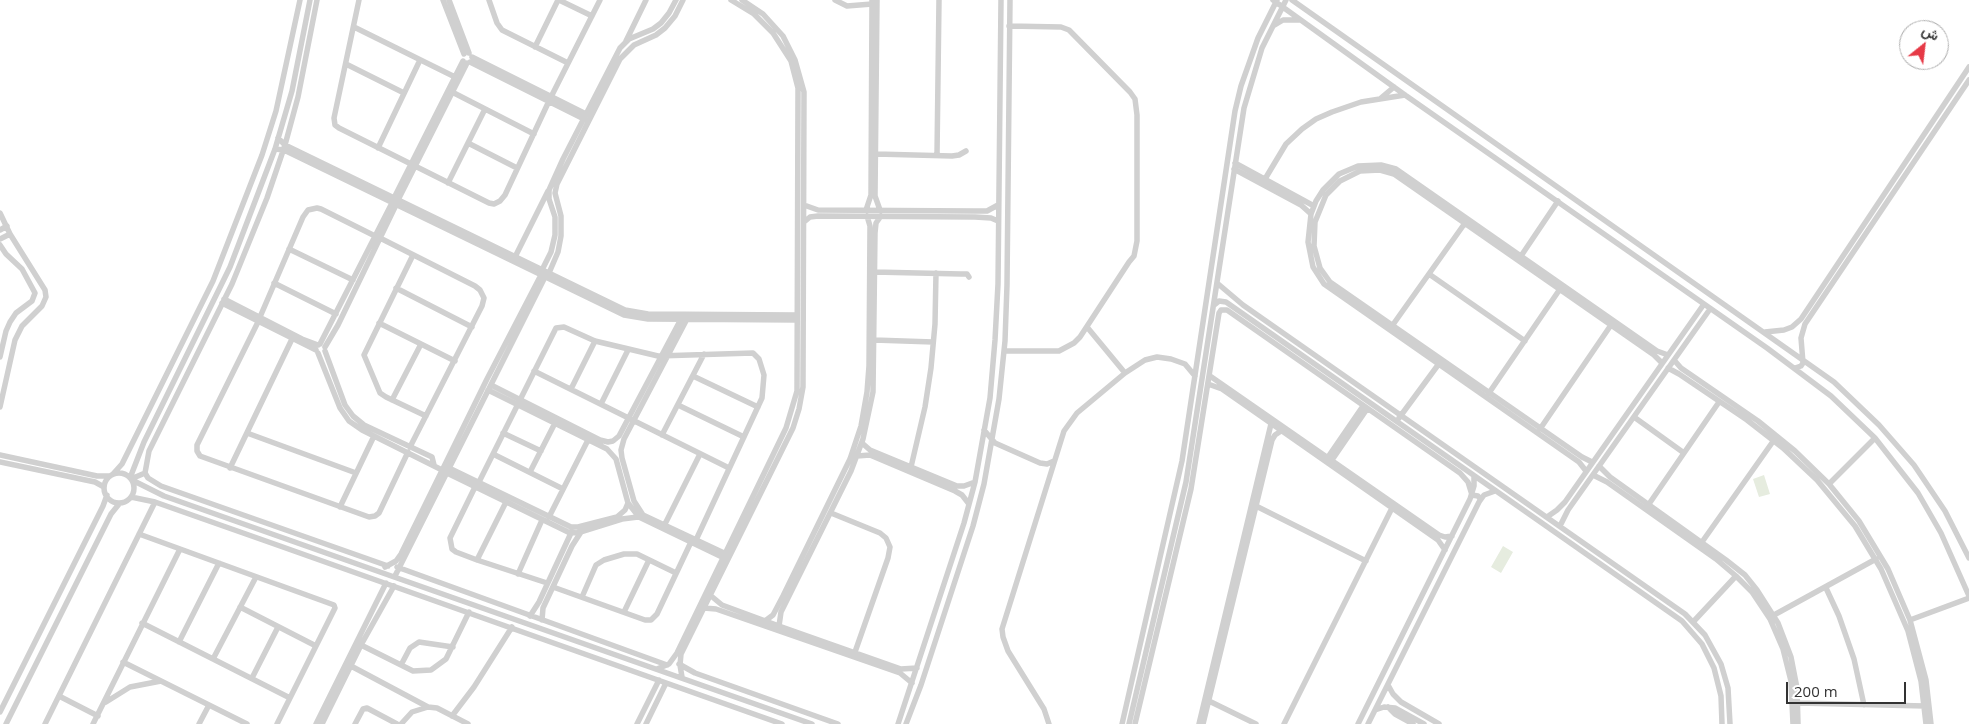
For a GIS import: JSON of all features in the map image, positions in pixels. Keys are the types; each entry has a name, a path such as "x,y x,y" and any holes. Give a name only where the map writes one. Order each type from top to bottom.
{"street":[{"path":"104,487 111,475 122,464 213,281 262,155 276,111 300,0"},
{"path":"131,497 134,489 131,479 144,442 230,267 275,149 292,91 310,0"},
{"path":"317,0 302,84 284,148 257,226 223,301 149,451 145,473 148,478 161,486 388,566"},
{"path":"359,0 334,123 339,128 489,203 496,203 504,197 550,99 600,0"},
{"path":"443,0 468,58 585,116"},
{"path":"413,165 468,58 449,0"},
{"path":"489,0 500,27 568,63"},
{"path":"535,46 558,0 592,16"},
{"path":"515,257 600,92 617,51 626,41 646,0"},
{"path":"626,41 653,29 669,13 676,0"},
{"path":"376,570 396,561 401,554 544,274 558,252 562,222 556,187 585,116 623,54 634,45 656,35 665,28 675,16 683,0"},
{"path":"731,0 748,10 764,23 778,40 793,68 798,88 802,126 797,318 800,376"},
{"path":"682,678 681,654 704,608 789,421 800,376 804,222 802,84 798,68 788,44 768,19 742,0"},
{"path":"836,0 848,6 874,1"},
{"path":"937,155 938,0"},
{"path":"898,724 953,562 975,482 982,445 996,340 1001,0"},
{"path":"906,724 921,686 968,545 993,442 1004,350 1010,0"},
{"path":"1128,724 1181,504 1196,423 1235,166 1249,88 1271,27 1286,0"},
{"path":"1292,0 1815,367 1857,402 1898,446 1945,511 1969,558"},
{"path":"779,626 778,611 855,448 866,398 874,340 872,233 867,213 873,192 876,154 874,1"},
{"path":"765,621 778,611 831,513 862,443 873,392 871,352 872,233 880,213 873,192 874,1"},
{"path":"1122,724 1179,481 1235,111 1241,86 1258,38 1275,1 1405,95 1795,368 1843,406 1875,438 1904,474 1930,513 1952,554 1969,597 1910,620"},
{"path":"1271,27 1288,19 1303,22"},
{"path":"1004,350 1059,351 1074,343 1087,327 1130,262 1136,248 1137,107 1130,92 1069,30 1061,27 1009,26"},
{"path":"354,27 455,78"},
{"path":"1333,43 1333,35 1341,33"},
{"path":"1000,54 1009,54"},
{"path":"320,348 338,325 378,237 455,78 468,58"},
{"path":"378,148 420,60"},
{"path":"346,64 404,93"},
{"path":"1765,332 1784,330 1792,327 1801,319 1969,67"},
{"path":"1795,368 1802,365 1801,338 1805,324 1969,80 1963,76"},
{"path":"1380,98 1394,87"},
{"path":"452,92 534,134"},
{"path":"1265,179 1286,144 1309,124 1338,109 1380,98 1396,98 1405,95"},
{"path":"448,182 485,109"},
{"path":"278,138 284,148"},
{"path":"468,143 517,168"},
{"path":"275,149 284,148 544,274 624,315 642,319 797,318"},
{"path":"876,154 956,156 966,151"},
{"path":"1436,361 1392,326 1324,284 1314,267 1308,242 1311,214 1331,180 1353,170 1374,164 1396,169 1521,256 1600,314 1662,363"},
{"path":"1235,166 1265,179 1300,201 1311,214"},
{"path":"1235,166 1300,201 1314,206"},
{"path":"1592,462 1436,361 1350,300 1322,273 1316,257 1314,240 1317,216 1326,195 1353,170 1374,169 1394,174 1560,290 1657,351 1668,355"},
{"path":"468,424 489,387 544,274 555,235 555,217 549,196 550,187"},
{"path":"1521,256 1558,201"},
{"path":"395,202 515,257 544,274 620,308 637,313 797,318"},
{"path":"975,214 987,211 998,205"},
{"path":"804,206 818,213 975,214 998,221"},
{"path":"312,208 321,209 378,237 475,286 480,290 484,302 378,514 370,518 202,457 197,451 197,445 259,319 305,213 312,208"},
{"path":"0,213 10,234 45,290 46,297 42,306 22,326 15,340 0,407"},
{"path":"804,222 818,213"},
{"path":"1392,326 1465,223"},
{"path":"0,230 7,226"},
{"path":"0,239 10,234"},
{"path":"378,237 353,280 320,348 342,412 353,424 374,436 432,457 446,468 477,484 568,526 578,527 617,516 623,512 628,503"},
{"path":"1626,249 1632,245 1634,239"},
{"path":"0,246 22,269 35,293 32,301 16,314 10,322 0,357"},
{"path":"289,249 353,280"},
{"path":"1642,260 1642,253 1649,250"},
{"path":"998,253 1007,253"},
{"path":"413,255 365,349 364,358 378,390 383,395 426,416"},
{"path":"874,272 966,274 969,277"},
{"path":"911,467 925,407 934,342 936,273"},
{"path":"1429,274 1525,341"},
{"path":"274,283 336,314"},
{"path":"1217,283 1243,305 1694,621 1710,642 1724,672 1730,696 1730,724"},
{"path":"396,288 472,327"},
{"path":"1486,393 1560,290"},
{"path":"223,301 320,348 345,405 353,416 434,465 446,468"},
{"path":"1214,305 1217,302 1224,301 1345,390 1365,407 1442,458 1495,490 1682,621 1698,638 1709,656 1716,674 1722,704 1722,724"},
{"path":"1547,517 1565,502 1704,304"},
{"path":"1238,312 1243,305"},
{"path":"1135,724 1191,489 1219,313 1224,309 1396,422 1466,479 1472,495"},
{"path":"1560,526 1571,506 1710,309"},
{"path":"259,319 292,339 320,348"},
{"path":"518,402 605,442 617,438 631,419 684,319"},
{"path":"379,323 455,361"},
{"path":"1540,429 1612,325"},
{"path":"1087,327 1126,373"},
{"path":"556,328 564,328 595,341 628,350 665,355 748,353 756,356 762,368 764,381 758,407 729,468 655,618 647,620 454,551 449,540 556,328"},
{"path":"1683,334 1689,339"},
{"path":"230,468 292,339"},
{"path":"874,340 934,342"},
{"path":"570,390 595,341"},
{"path":"392,400 421,344"},
{"path":"600,404 628,350"},
{"path":"662,435 704,354"},
{"path":"1049,724 1044,710 1008,651 1002,629 1064,431 1072,418 1140,363 1151,358 1164,358 1185,364 1198,358"},
{"path":"1674,360 1720,402 1785,446 1862,531 1896,599 1910,636 1921,681 1924,706 1932,724"},
{"path":"1396,422 1436,361"},
{"path":"1185,364 1195,376"},
{"path":"1808,378 1810,371 1815,367"},
{"path":"1668,368 1699,384 1758,421 1829,484 1888,570 1910,620 1924,670 1928,717 1926,724"},
{"path":"534,371 729,468"},
{"path":"693,376 758,407"},
{"path":"1210,376 1330,458 1421,525 1438,540 1445,550"},
{"path":"1208,384 1222,390 1392,508 1441,536 1452,536"},
{"path":"489,387 607,449 614,455 628,503 638,517"},
{"path":"1486,393 1579,462 1586,471"},
{"path":"1649,504 1720,402"},
{"path":"678,404 744,437"},
{"path":"1330,458 1365,407"},
{"path":"1190,408 1198,410"},
{"path":"1634,417 1684,453"},
{"path":"631,419 621,450 636,506 643,515 693,541"},
{"path":"1188,421 1192,420 1196,423"},
{"path":"530,472 555,423"},
{"path":"1198,724 1256,506 1271,424"},
{"path":"984,430 993,442 1040,463 1047,464 1054,461"},
{"path":"1204,724 1232,596 1269,443 1281,431"},
{"path":"247,433 356,473"},
{"path":"503,433 541,451"},
{"path":"1613,433 1619,438"},
{"path":"340,507 374,436"},
{"path":"134,438 144,442"},
{"path":"1829,484 1875,438"},
{"path":"549,517 588,440"},
{"path":"1702,542 1774,440"},
{"path":"982,445 993,442"},
{"path":"862,443 875,455 952,487 964,486 975,482"},
{"path":"0,454 78,471 111,475 122,474 164,496 812,724"},
{"path":"493,454 563,489"},
{"path":"664,526 700,454"},
{"path":"857,456 875,455 911,467 952,487 969,504"},
{"path":"432,457 434,465"},
{"path":"0,462 95,482 104,487 112,502 118,504"},
{"path":"1599,466 1620,488 1745,576 1763,603 1777,632 1788,665 1792,694 1793,724"},
{"path":"76,478 78,471"},
{"path":"131,479 145,473"},
{"path":"1593,475 1649,504 1702,542 1774,615 1791,657 1796,678 1798,724"},
{"path":"1358,724 1472,495 1474,476"},
{"path":"477,484 506,502 571,533 581,532 622,519 638,517 723,555"},
{"path":"1368,724 1480,499 1487,493 1495,490"},
{"path":"0,712 107,495"},
{"path":"1472,495 1476,495 1480,499"},
{"path":"6,724 111,514 118,504 131,497 155,502 782,724"},
{"path":"1517,506 1521,499"},
{"path":"45,724 155,502"},
{"path":"477,560 506,502"},
{"path":"1565,502 1571,506"},
{"path":"395,576 428,504"},
{"path":"1256,506 1366,561"},
{"path":"1284,724 1392,508"},
{"path":"657,669 667,665 672,660 723,555 749,510"},
{"path":"831,513 880,533 886,538 890,547 888,558 855,652"},
{"path":"518,574 542,520"},
{"path":"530,616 539,609 563,559 581,532"},
{"path":"563,559 571,533"},
{"path":"139,534 334,605 335,608 277,724"},
{"path":"94,724 180,549"},
{"path":"582,597 593,571 601,561 631,553 676,573"},
{"path":"1774,615 1876,559"},
{"path":"624,612 649,560"},
{"path":"1604,566 1609,560"},
{"path":"396,561 395,565 399,568 667,665"},
{"path":"179,642 218,563"},
{"path":"1694,621 1736,576"},
{"path":"213,659 256,577"},
{"path":"322,724 361,645 379,605 386,583"},
{"path":"316,724 379,605 394,586"},
{"path":"1826,588 1854,659 1864,705"},
{"path":"710,595 721,608 900,671 917,668"},
{"path":"240,608 316,646"},
{"path":"704,608 721,608 855,652 900,671 912,683"},
{"path":"539,609 542,620"},
{"path":"361,645 413,670 431,670 446,660 469,612"},
{"path":"452,716 474,686 509,626 509,617"},
{"path":"142,623 290,698"},
{"path":"252,678 278,627"},
{"path":"401,664 410,648 419,642 453,647"},
{"path":"672,660 695,673 838,724"},
{"path":"123,662 247,724"},
{"path":"351,666 428,707 437,708 468,724"},
{"path":"638,724 659,680"},
{"path":"103,704 130,687 161,681"},
{"path":"646,724 666,683"},
{"path":"1388,685 1393,694 1402,703 1439,724"},
{"path":"59,696 98,716"},
{"path":"1209,701 1256,724"},
{"path":"1399,709 1402,703"},
{"path":"1798,704 1924,706"},
{"path":"199,724 209,705"},
{"path":"401,724 412,712 428,707"},
{"path":"1375,710 1388,707 1399,709 1424,724"},
{"path":"1388,707 1395,714 1413,724"},
{"path":"355,724 365,708 397,724"}],"shaded area":[{"path":"1764,475 1770,494 1759,497 1753,479"},
{"path":"1503,546 1513,552 1501,573 1491,567"}]}
